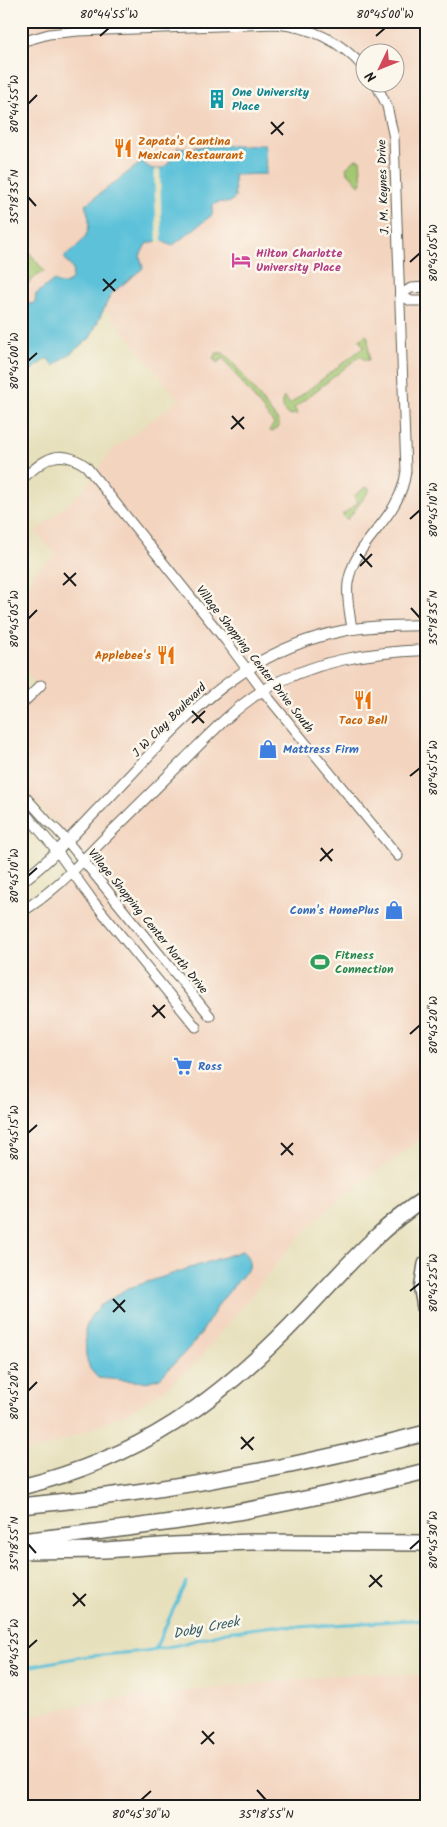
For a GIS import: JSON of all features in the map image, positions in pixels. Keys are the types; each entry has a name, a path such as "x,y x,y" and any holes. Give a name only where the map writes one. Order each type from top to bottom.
{"highway":[{"path":"21,1487 91,1466 128,1450 163,1431 216,1395 271,1346 395,1220 426,1198"},
{"path":"426,1264 422,1290 426,1313"},
{"path":"21,1506 93,1499 236,1476 426,1433"},
{"path":"21,1541 226,1514 426,1471"},
{"path":"21,1551 105,1550 174,1544 251,1542 426,1543"}],"street":[{"path":"21,42 63,32 172,24 268,23 307,29 341,46 354,58"},
{"name":"J. M. Keynes Drive","path":"352,629 348,596 352,570 358,556 396,506 406,476 394,138 387,106 380,92"},
{"path":"426,287 411,288 400,295 411,301 426,301"},
{"name":"Village Shopping Center Drive South","path":"21,480 40,464 52,457 64,456 76,459 86,466 95,475 263,691 398,856"},
{"name":"J W Clay Boulevard","path":"21,882 35,872 57,851 209,696 247,669 271,655 300,642 352,629 426,625"},
{"path":"21,912 41,898 71,872 218,726 237,709 263,691 301,672 341,659 383,652 426,650"},
{"path":"21,704 41,685"},
{"path":"21,697 32,693"},
{"name":"Village Shopping Center North Drive","path":"21,792 67,841 210,1016"},
{"path":"21,808 196,1027"}],"shaded area":[{"path":"21,21 426,21 426,1135 329,1207 292,1245 200,1358 160,1393 125,1414 55,1444 21,1453 21,917 89,860 21,786 21,707 41,691 21,664 21,605 35,572 56,555 36,532 84,489 111,451 179,400 104,307 108,299 115,290 143,268 140,256 146,244 160,240 172,246 212,215 213,206 219,202 233,175 266,174 177,148 177,154 172,154 169,163 162,169 152,169 146,166 143,161 86,208 88,224 86,236 82,243 64,257 73,270 71,280 63,284 54,280 32,304 24,303 21,306"},
{"path":"358,1673 426,1676 426,1806 21,1806 21,1718 76,1706 142,1695"}],"green space":[{"path":"356,159 360,160 362,183 359,185 346,168"},
{"path":"21,242 44,271 26,286 21,279"},
{"path":"366,335 368,337 369,360 365,360 360,356 294,408 298,414 288,415 286,413 283,408 283,398 290,404 364,347 359,340"},
{"path":"217,353 223,353 231,360 278,421 279,426 272,432 269,430 274,424 223,358 217,363 213,358"},
{"path":"366,487 369,488 369,491 348,519 346,519 342,515 358,503 354,496"}],"water":[{"path":"265,144 266,174 234,175 235,198 228,203 219,202 213,205 212,215 172,246 160,240 146,244 140,256 143,268 111,294 90,338 54,366 47,358 21,378 21,306 24,303 32,304 35,302 36,294 54,280 63,284 68,283 72,279 73,270 64,257 86,235 89,222 85,205 143,161 151,168 160,169 164,167 168,164 172,154 177,153 177,148"},
{"path":"242,1251 248,1258 249,1268 221,1301 190,1347 160,1378 146,1382 98,1378 90,1369 86,1357 85,1330 91,1316 100,1306 126,1289"}],"pier":[{"path":"160,169 162,243 157,243 154,170"}],"waterway":[{"path":"155,1649 186,1582"},
{"name":"Doby Creek","path":"21,1668 81,1657 145,1651 178,1645 226,1632 274,1626 299,1627 426,1619"}],"place":[{"name":"One University Place","path":"217,99"},
{"name":"Zapata's Cantina Mexican Restaurant","path":"123,148"},
{"name":"Hilton Charlotte University Place","path":"241,260"},
{"name":"Applebee's","path":"166,655"},
{"name":"Taco Bell","path":"363,700"},
{"name":"Mattress Firm","path":"268,749"},
{"name":"Conn's HomePlus","path":"394,910"},
{"name":"Fitness Connection","path":"320,962"},
{"name":"Ross","path":"183,1066"}]}
